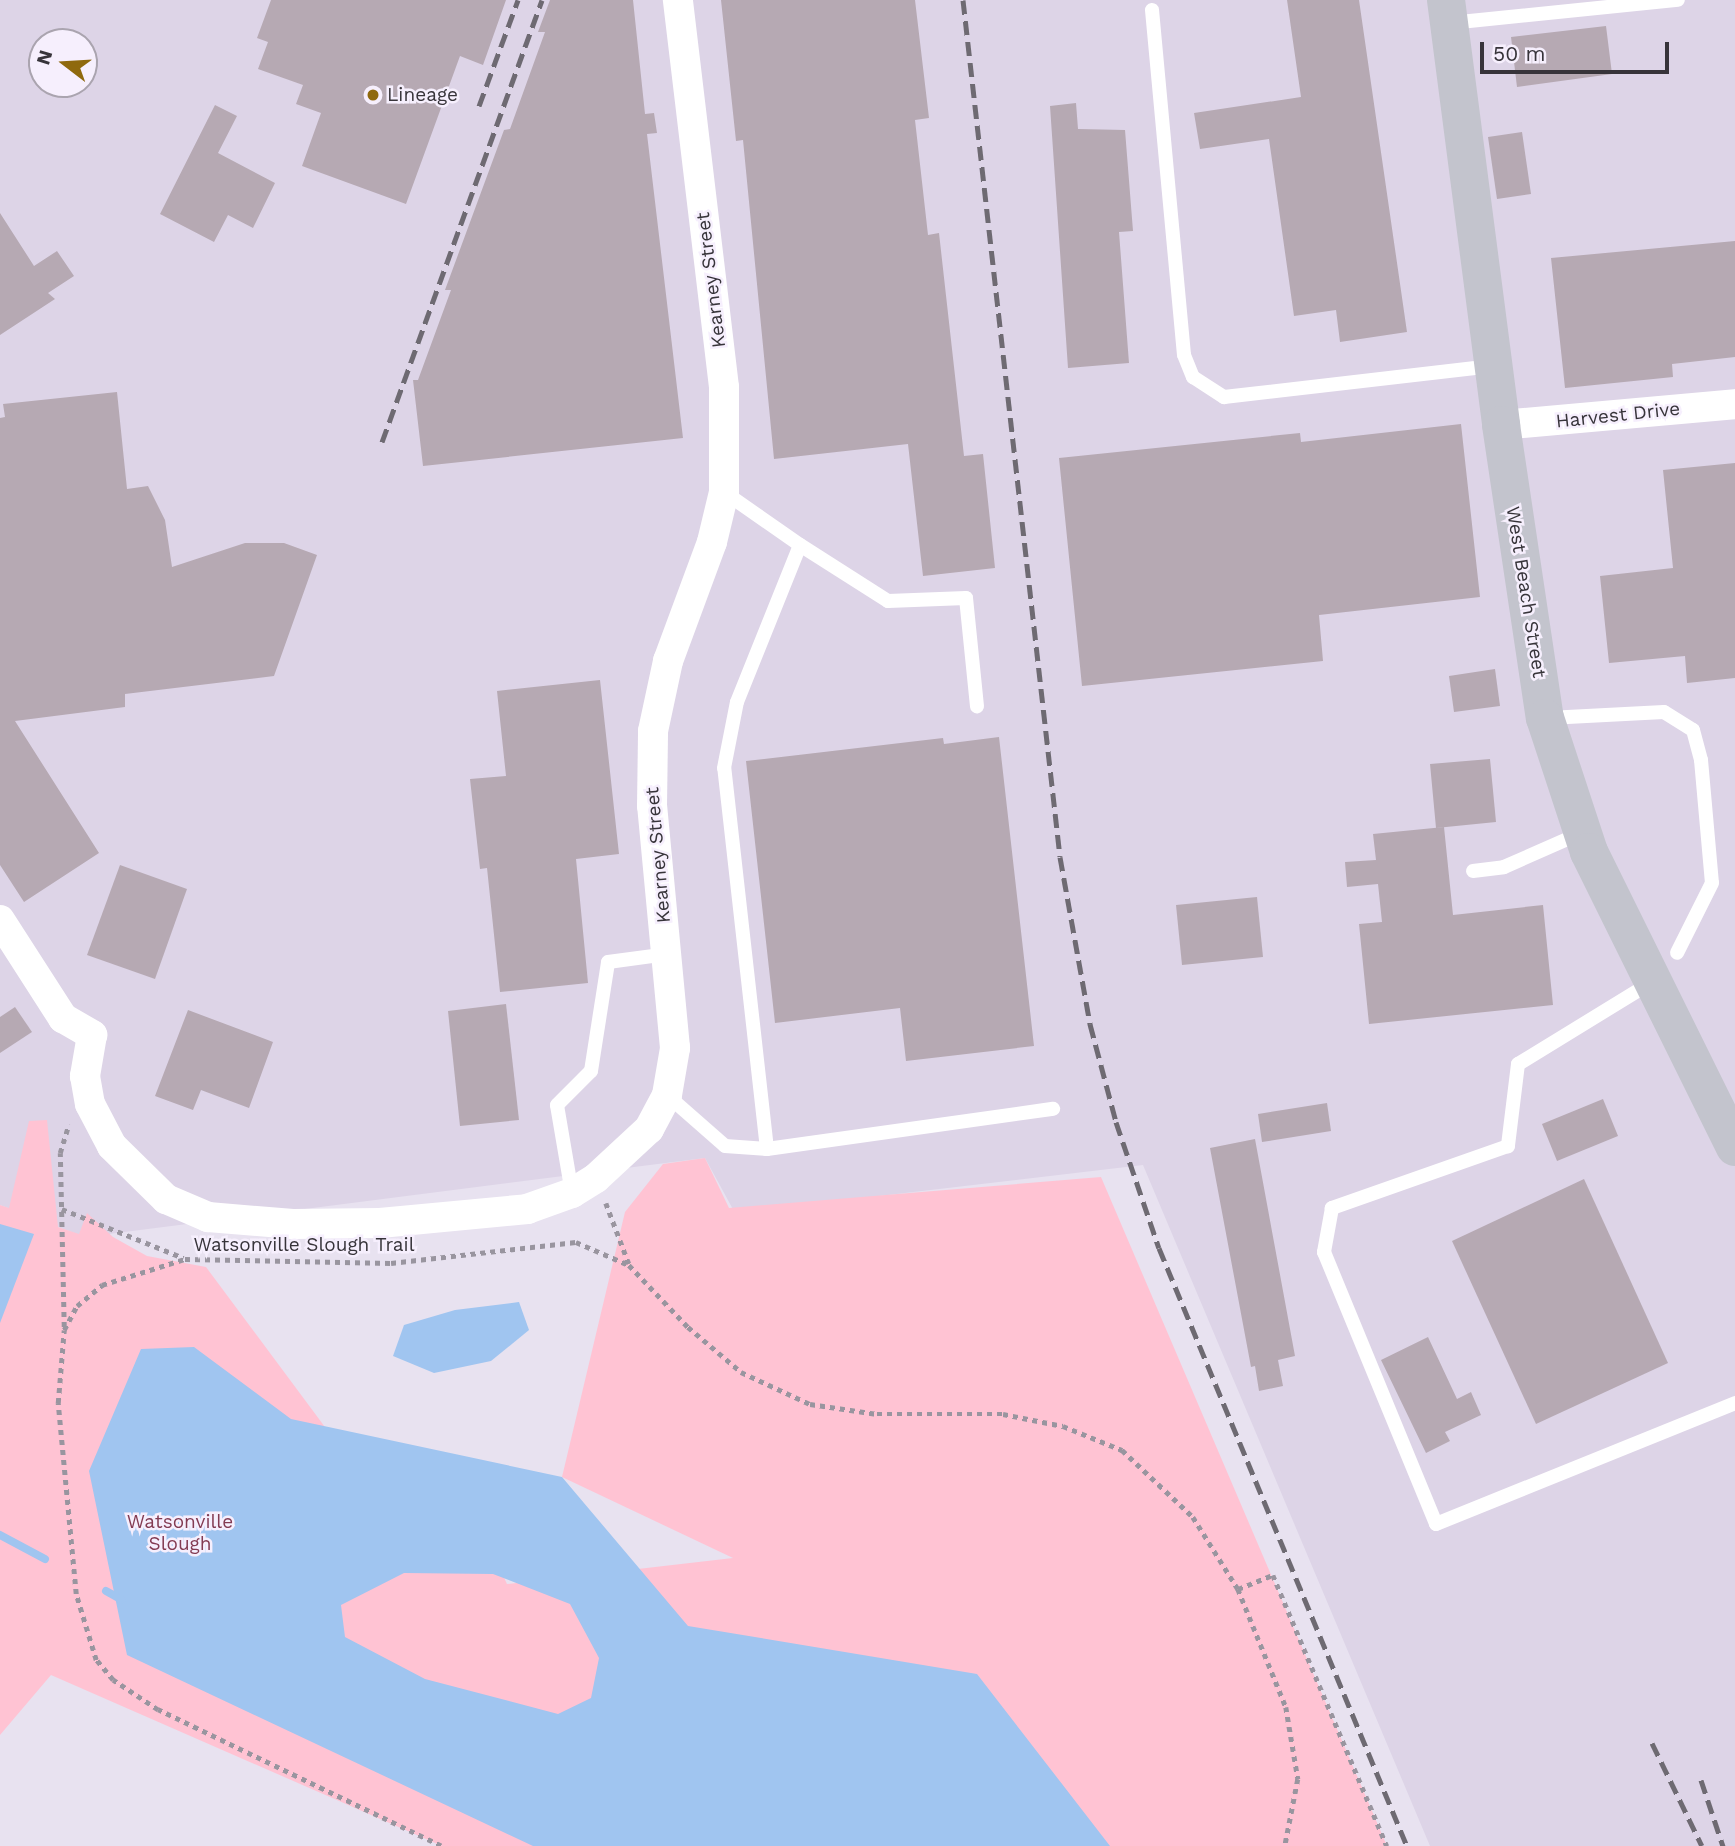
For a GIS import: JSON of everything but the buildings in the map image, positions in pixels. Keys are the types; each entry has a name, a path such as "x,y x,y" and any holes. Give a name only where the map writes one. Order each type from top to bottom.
{"main road":[{"name":"West Beach Street","path":"1448,12 1501,425 1545,718 1582,832 1665,967 1735,1147"}],"street":[{"name":"Kearney Street","path":"85,1076 90,1104 112,1146 166,1199 208,1217 236,1222 380,1223 491,1214 539,1206 584,1185 649,1129 667,1095 675,1048 652,806 653,731 668,661 712,542 724,492 724,387 678,0"},
{"name":"Harvest Drive","path":"1501,425 1735,404"},
{"path":"0,920 63,1018 92,1035 85,1076"}],"lane":[{"path":"1448,12 1678,0"},
{"path":"1152,10 1184,355 1193,377 1224,397 1493,366"},
{"path":"724,492 800,545 888,600 966,598 977,706"},
{"path":"767,1149 724,768 737,702 800,545"},
{"path":"1545,718 1664,712 1693,730 1701,761 1712,883 1665,967 1518,1064 1508,1146 1332,1208 1324,1252 1436,1524 1735,1403"},
{"path":"1473,871 1504,867 1582,832"},
{"path":"584,1185 557,1105 591,1071 608,962 668,954"},
{"path":"667,1095 725,1146 767,1149 1052,1109"}],"path":[{"path":"64,1330 60,1153 85,1076"},
{"path":"584,1185 629,1265"},
{"path":"62,1209 185,1259"},
{"name":"Watsonville Slough Trail","path":"441,1846 158,1710 103,1671 76,1594 66,1514 58,1404 64,1330 77,1306 102,1285 185,1259 391,1263 576,1242 629,1265 688,1327 741,1372 810,1404 877,1414 1003,1414 1063,1426 1122,1450 1194,1517 1238,1589 1286,1707 1298,1779 1284,1846"},
{"path":"1238,1589 1273,1575 1387,1846"}],"shaded area":[{"path":"0,0 1735,0 1735,1846 1430,1846 1143,1165 735,1213 705,1158 85,1237 0,1205"}],"green space":[{"path":"47,1120 58,1227 79,1234 87,1213 113,1237 147,1256 206,1267 345,1454 470,1505 507,1584 733,1558 562,1477 625,1212 663,1164 705,1158 729,1208 1101,1177 1387,1846 442,1846 51,1675 0,1735 0,1205 9,1208 29,1121"}],"water":[{"path":"0,1224 34,1234 0,1323"},
{"path":"519,1302 529,1330 491,1361 434,1373 393,1356 404,1325 455,1310"},
{"path":"194,1347 291,1419 562,1477 688,1626 977,1674 1110,1846 533,1846 127,1655 89,1471 141,1349","holes":["404,1573 493,1574 570,1604 599,1658 591,1698 558,1714 425,1679 345,1637 341,1605"]}],"waterway":[{"name":"Watsonville Slough","path":"0,1535 45,1559"},
{"name":"Watsonville Slough","path":"106,1591 122,1600"}],"railway":[{"path":"479,106 518,0"},
{"path":"382,442 542,0"},
{"path":"963,0 1060,857 1090,1024 1116,1122 1159,1248 1407,1846"},
{"path":"1652,1743 1702,1846"},
{"path":"1701,1780 1723,1846"}],"place":[{"name":"Lineage","path":"373,95"}]}
